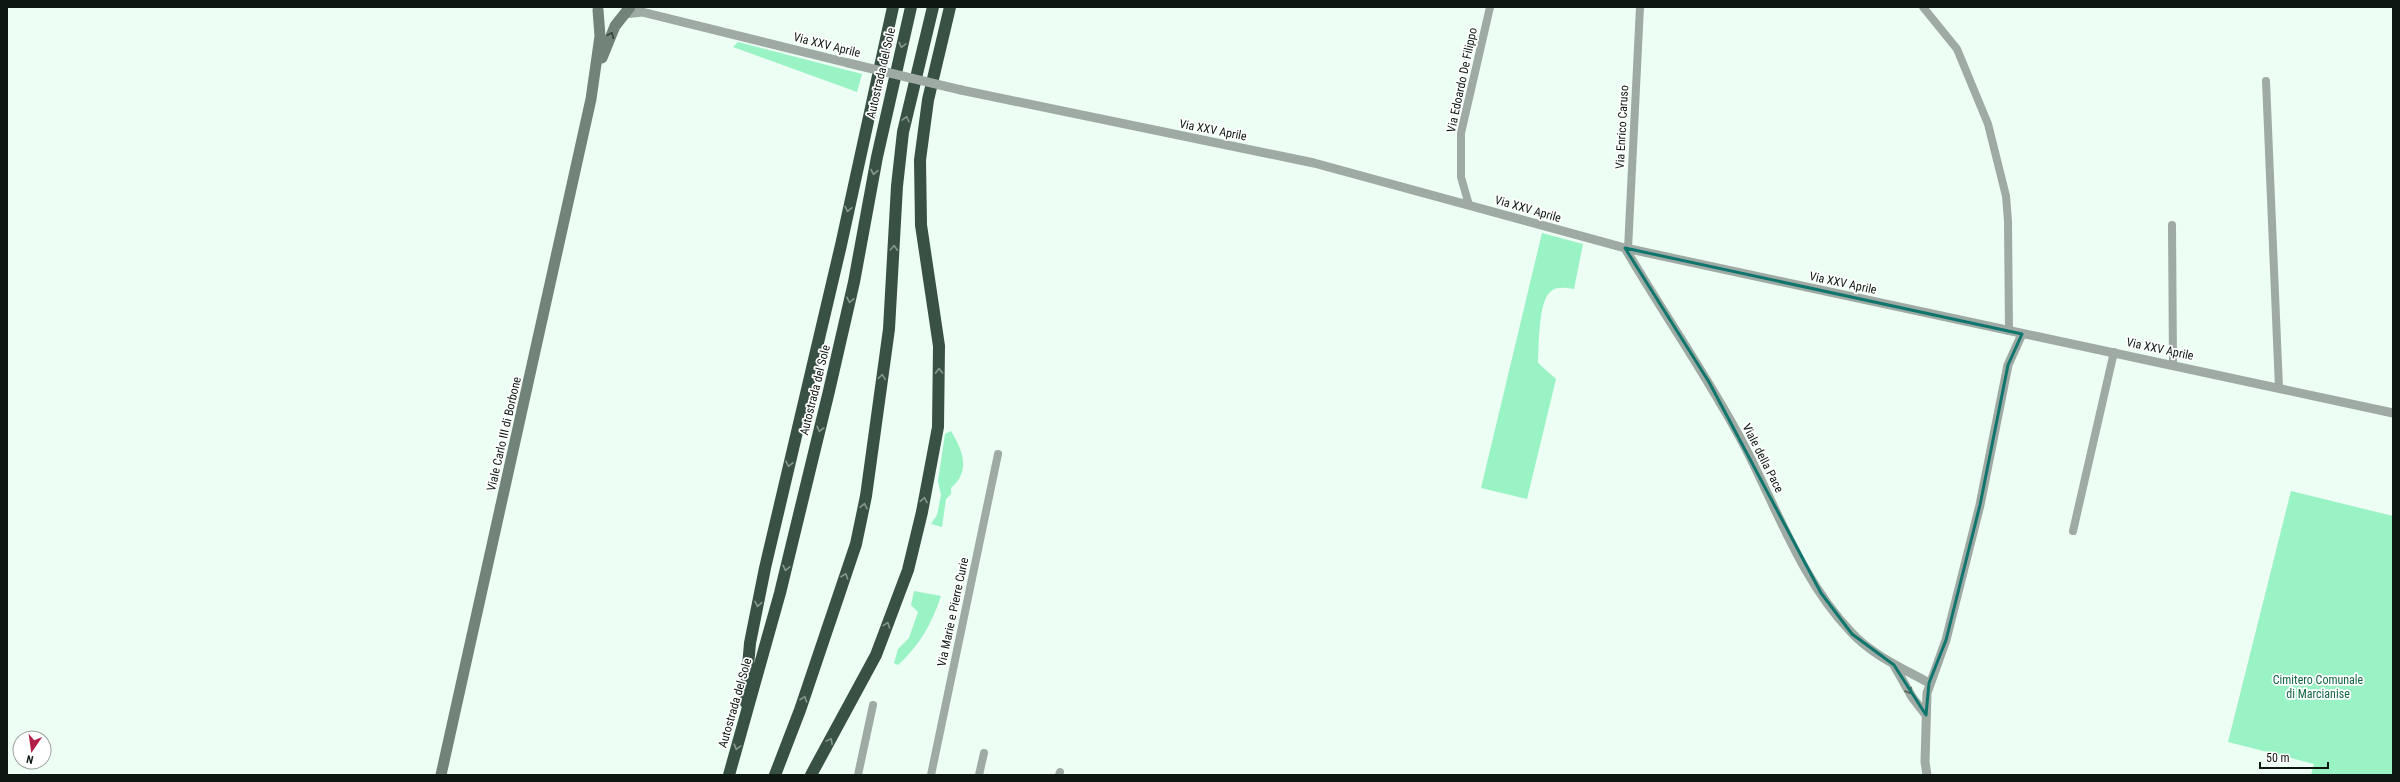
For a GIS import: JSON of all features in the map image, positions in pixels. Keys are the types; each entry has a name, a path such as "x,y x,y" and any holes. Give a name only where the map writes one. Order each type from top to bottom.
{"highway":[{"path":"742,728 750,643 765,568 841,245 893,7"},
{"name":"Autostrada del Sole","path":"729,775 780,593 830,391 854,282 877,156 911,7"},
{"path":"775,775 800,710 856,544 865,503 889,330 897,186 903,132 933,7"},
{"path":"811,775 876,655 905,578 922,512 936,435 939,407 939,346 921,225 920,160 928,100 950,7"}],"main road":[{"name":"Viale Carlo III di Borbone","path":"597,8 611,16 627,10"},
{"name":"Viale Carlo III di Borbone","path":"591,99 600,36 597,8"},
{"name":"Viale Carlo III di Borbone","path":"441,775 591,99 609,39 627,10"}],"street":[{"name":"Via XXV Aprile","path":"642,7 659,16"},
{"name":"Via Edoardo De Filippo","path":"1469,205 1461,177 1461,133 1490,7"},
{"name":"Via Enrico Caruso","path":"1626,248 1640,7"},
{"path":"1923,7 1957,49 1988,124 2006,196 2008,220 2009,331"},
{"name":"Via XXV Aprile","path":"627,10 659,16 961,90 1314,163 1626,248 2393,413"},
{"path":"2266,82 2279,388"},
{"path":"2172,225 2173,365"},
{"name":"Viale della Pace","path":"1626,248 1709,382 1745,447 1801,561 1821,593 1852,634 1894,665"},
{"path":"1927,775 1925,762 1926,715 1929,683 1946,640 1980,506 2008,365 2022,334"},
{"path":"2073,530 2114,352"},
{"name":"Via Marie e Pierre Curie","path":"931,775 998,454"},
{"path":"1894,665 1929,683"},
{"path":"1894,665 1912,697 1926,715"},
{"path":"858,775 873,705"},
{"path":"979,775 984,753"},
{"path":"1922,775 1925,762"}],"highlighted area":[{"path":"1625,248 2022,334 2008,365 1980,505 1946,640 1929,683 1926,715 1894,665 1852,634 1821,593 1709,382"}],"green space":[{"path":"738,42 862,74 857,92 733,47"},
{"path":"1542,233 1583,244 1574,289 1561,288 1552,290 1543,305 1538,363 1556,379 1527,499 1481,488"},
{"path":"951,431 962,453 963,468 961,475 951,488 951,494 946,499 942,527 931,524 937,515 941,495 938,481 945,434"},
{"name":"Cimitero Comunale di Marcianise","path":"2291,491 2393,516 2393,775 2311,775 2314,764 2228,742"},
{"path":"914,591 941,596 934,615 924,633 913,650 898,665 894,663 898,649 909,638 918,612 911,605"}]}
